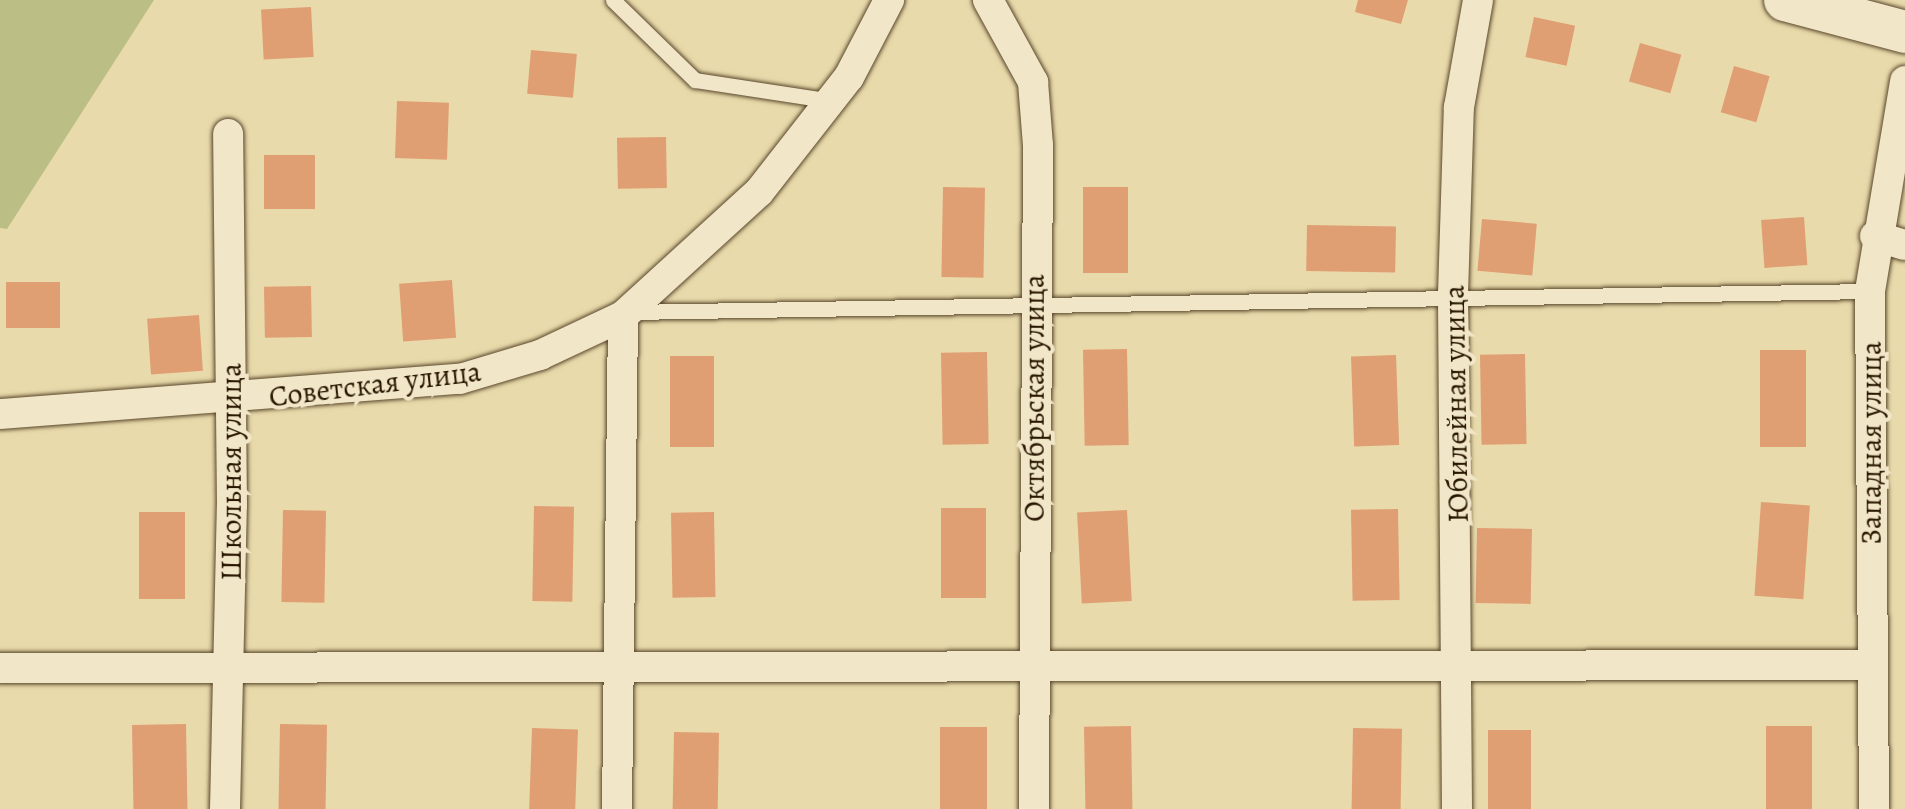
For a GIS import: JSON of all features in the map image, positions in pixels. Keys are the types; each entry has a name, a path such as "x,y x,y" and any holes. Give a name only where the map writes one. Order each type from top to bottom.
{"street":[{"name":"Советская улица","path":"0,414 229,402 460,379 540,355 626,314 759,192 832,101 889,0"},
{"name":"Октябрьская улица","path":"988,0 1033,82 1034,809"},
{"name":"Юбилейная улица","path":"1458,809 1453,294 1459,107 1478,0"},
{"path":"1785,0 1905,32"},
{"name":"Западная улица","path":"1874,809 1870,291 1875,236 1905,81"},
{"name":"Школьная улица","path":"225,809 230,668 228,134"},
{"path":"1875,236 1905,245"},
{"path":"617,809 626,314"},
{"path":"0,668 1459,668 1872,664"}],"lane":[{"path":"613,0 695,80 832,101"},
{"path":"626,314 1453,294 1870,291"}],"green space":[{"path":"0,0 154,0 7,229 0,228"}],"building":[{"path":"1358,0 1408,0 1401,24 1355,12"},
{"path":"311,7 314,57 264,60 261,10"},
{"path":"1534,17 1575,26 1567,66 1525,57"},
{"path":"1640,43 1681,55 1670,93 1629,81"},
{"path":"531,50 577,54 573,98 527,94"},
{"path":"1734,66 1770,76 1756,122 1721,112"},
{"path":"397,101 449,103 447,160 395,158"},
{"path":"666,137 667,188 618,189 617,138"},
{"path":"264,155 315,155 315,209 264,209"},
{"path":"943,187 985,188 983,278 941,277"},
{"path":"1083,187 1128,187 1128,273 1083,273"},
{"path":"1804,217 1807,265 1764,268 1761,220"},
{"path":"1482,219 1537,224 1532,276 1477,271"},
{"path":"1307,225 1396,227 1395,273 1306,271"},
{"path":"452,280 456,338 403,342 399,284"},
{"path":"6,282 60,282 60,328 6,328"},
{"path":"311,286 312,337 265,338 264,287"},
{"path":"199,315 203,371 151,374 147,319"},
{"path":"1127,349 1129,445 1085,446 1083,350"},
{"path":"1760,350 1806,350 1806,447 1760,447"},
{"path":"987,352 989,444 943,445 941,353"},
{"path":"1525,354 1527,444 1482,445 1480,355"},
{"path":"1396,355 1399,445 1354,447 1351,357"},
{"path":"670,356 714,356 714,447 670,447"},
{"path":"1761,502 1810,505 1803,599 1754,596"},
{"path":"534,506 574,507 572,602 532,601"},
{"path":"941,508 986,508 986,598 941,598"},
{"path":"1398,509 1400,600 1353,601 1351,510"},
{"path":"283,510 326,511 324,603 281,602"},
{"path":"1127,510 1132,601 1082,603 1077,513"},
{"path":"139,512 185,512 185,599 139,599"},
{"path":"714,512 715,597 672,598 671,513"},
{"path":"1477,528 1532,529 1531,604 1476,603"},
{"path":"186,724 187,809 133,809 132,725"},
{"path":"280,724 327,725 326,809 279,809"},
{"path":"1131,726 1132,809 1085,809 1084,727"},
{"path":"1766,726 1812,726 1812,809 1766,809"},
{"path":"940,727 987,727 987,809 940,809"},
{"path":"532,728 578,730 575,809 529,809"},
{"path":"1353,728 1402,729 1401,809 1352,809"},
{"path":"1488,730 1531,730 1531,809 1488,809"},
{"path":"674,732 719,733 718,809 673,809"}]}
